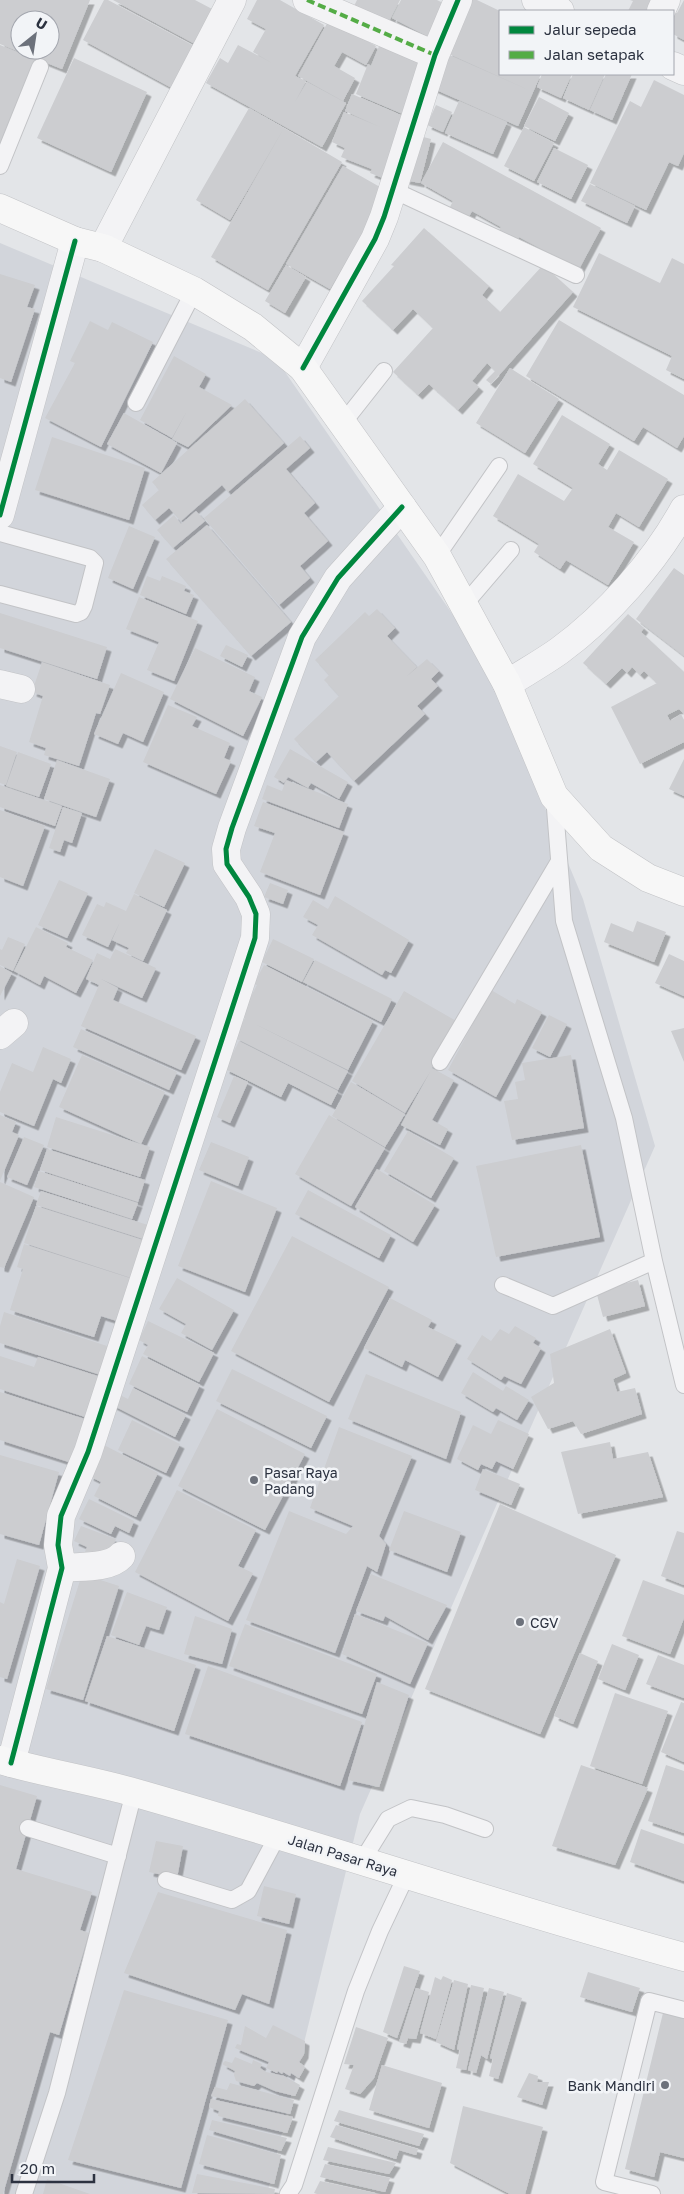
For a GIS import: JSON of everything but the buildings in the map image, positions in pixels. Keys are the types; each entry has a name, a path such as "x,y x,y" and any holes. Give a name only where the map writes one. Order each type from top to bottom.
{"main road":[{"path":"0,208 76,241 103,248 194,291 253,328 303,368 437,556 507,684 554,796 601,848 648,878 684,892"},
{"name":"Jalan Pasar Raya","path":"5,1762 134,1792 407,1874 575,1927 684,1957"}],"street":[{"path":"103,248 232,0"},
{"path":"307,0 435,55"},
{"path":"303,368 375,239 393,190 435,55 458,0"},
{"path":"536,0 558,10"},
{"path":"0,515 76,241"},
{"path":"5,1762 62,1568 58,1545 61,1516 88,1452 255,938 256,914 249,897 228,864 226,848 232,828 302,637 338,578 402,507"},
{"path":"507,684 558,652 597,618 622,593 641,570 684,509"},
{"path":"62,1568 102,1564 116,1561 121,1556"}],"lane":[{"path":"0,166 40,67"},
{"path":"393,190 576,275"},
{"path":"136,403 194,291"},
{"path":"343,423 384,371"},
{"path":"437,556 499,466"},
{"path":"0,533 90,558 95,563 84,606 81,612 76,614 0,594"},
{"path":"464,606 511,550"},
{"path":"554,796 564,921 624,1118 654,1261 684,1385"},
{"path":"440,1062 558,863"},
{"path":"504,1285 554,1306 654,1261"},
{"path":"24,2194 57,2093 134,1792"},
{"path":"362,1861 388,1820 411,1808 445,1815 486,1829"},
{"path":"28,1828 118,1856"},
{"path":"166,1880 232,1900 248,1892 278,1835"},
{"path":"288,2194 294,2185 356,1991 380,1931 407,1874"},
{"path":"652,2194 604,2182 649,2001 684,2010"}],"shaded area":[{"name":"Pasar Raya Padang","path":"0,243 276,359 482,657 583,899 655,1146 360,1814 267,2194 0,2194"}],"marked path":[{"path":"307,0 435,55"}],"cycle path":[{"path":"303,368 375,239 384,217 435,55 458,0"},
{"path":"0,515 75,241"},
{"path":"11,1763 62,1568 58,1545 61,1516 88,1452 255,938 256,914 249,897 227,864 226,849 232,828 302,637 338,578 402,507"}],"place":[{"name":"Pasar Raya Padang","path":"254,1480"},
{"name":"CGV","path":"520,1622"},
{"name":"Bank Mandiri","path":"665,2085"}]}
